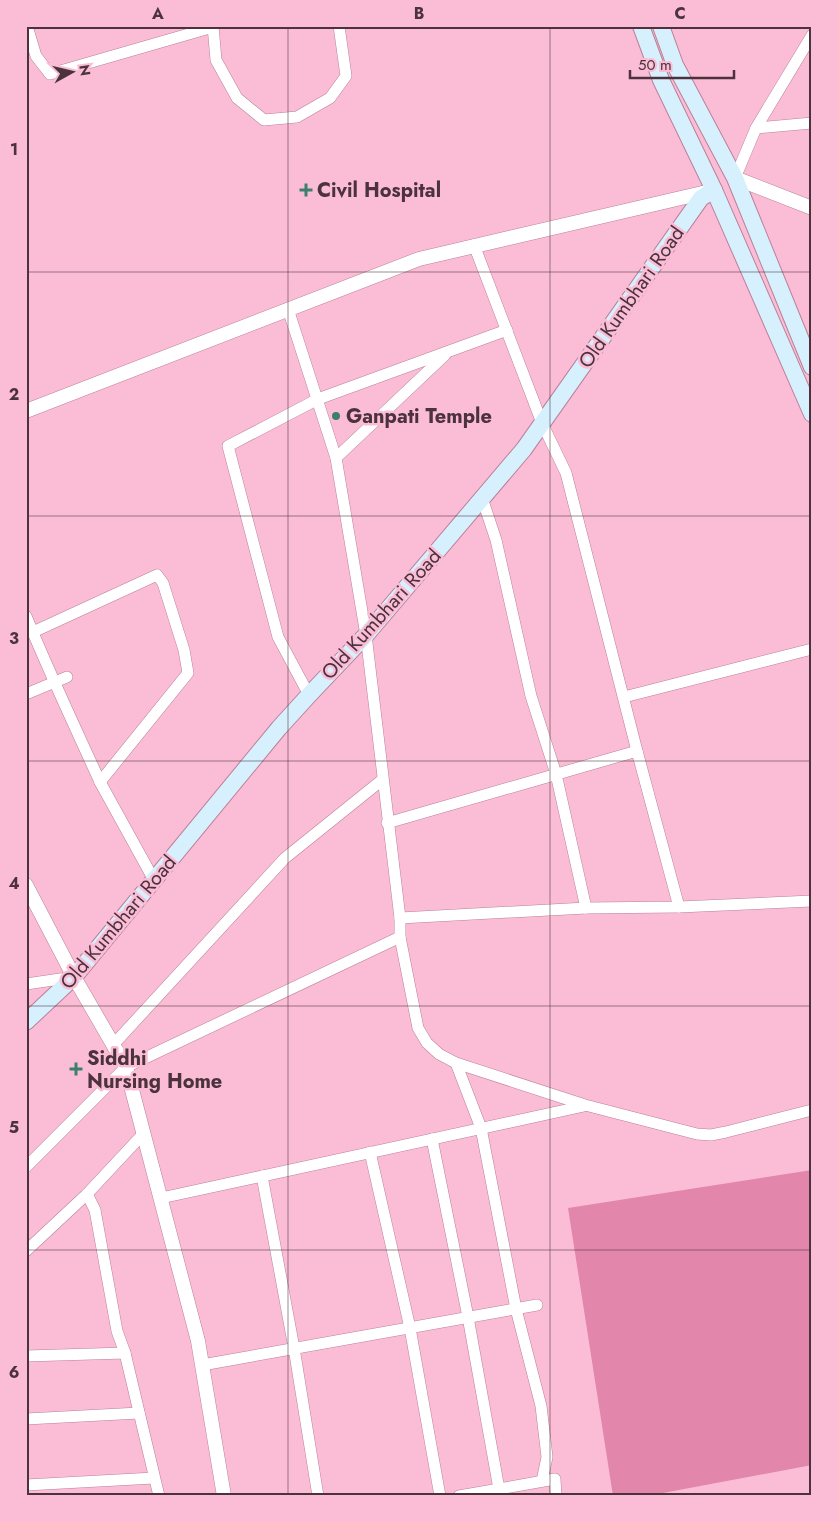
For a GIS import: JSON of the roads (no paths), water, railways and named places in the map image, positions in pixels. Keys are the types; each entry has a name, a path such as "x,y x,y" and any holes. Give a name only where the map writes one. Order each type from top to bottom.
{"main road":[{"path":"641,26 661,80 714,190 812,414"},
{"path":"661,26 675,64 735,178 812,366"},
{"name":"Old Kumbhari Road","path":"26,1022 74,978 309,695 366,634 524,449 701,198 714,190"}],"street":[{"path":"28,26 36,56 50,74 213,27 216,60 237,98 264,120 297,118 330,98 346,76 339,26"},
{"path":"812,35 756,128 735,178 812,208"},
{"path":"756,128 812,123"},
{"path":"26,411 419,258 714,190"},
{"path":"474,245 542,423 566,473 679,906"},
{"path":"288,310 336,458 366,634 387,823 400,918 400,937 418,1028 427,1044 439,1054 456,1063 585,1105 697,1134 711,1135 812,1110"},
{"path":"309,695 278,637 228,446 318,399 506,330"},
{"path":"336,458 448,352"},
{"path":"482,498 496,540 531,696 556,774 586,908"},
{"path":"33,632 157,576 163,583 184,650 188,673 100,782"},
{"path":"26,616 54,683 100,782 154,880"},
{"path":"624,697 812,649"},
{"path":"26,694 67,677"},
{"path":"387,823 637,751"},
{"path":"113,1045 285,858 382,780"},
{"path":"26,885 74,978 126,1067 198,1340 224,1496"},
{"path":"400,918 586,908 812,900"},
{"path":"26,1167 126,1067 400,937"},
{"path":"26,984 74,978"},
{"path":"456,1063 482,1128 516,1309 541,1406 547,1457 542,1481"},
{"path":"161,1198 585,1105"},
{"path":"27,1250 87,1194 144,1133"},
{"path":"432,1139 468,1318 499,1488"},
{"path":"370,1152 410,1328 440,1496"},
{"path":"262,1176 294,1348 318,1496"},
{"path":"87,1194 95,1210 117,1331 125,1353 159,1496"},
{"path":"202,1364 537,1305"},
{"path":"26,1356 125,1353"},
{"path":"26,1419 139,1413"},
{"path":"26,1485 154,1478"},
{"path":"459,1496 555,1479 556,1496"}],"place":[{"name":"Civil Hospital","path":"306,190"},
{"name":"Ganpati Temple","path":"336,416"},
{"name":"Siddhi Nursing Home","path":"76,1069"}]}
